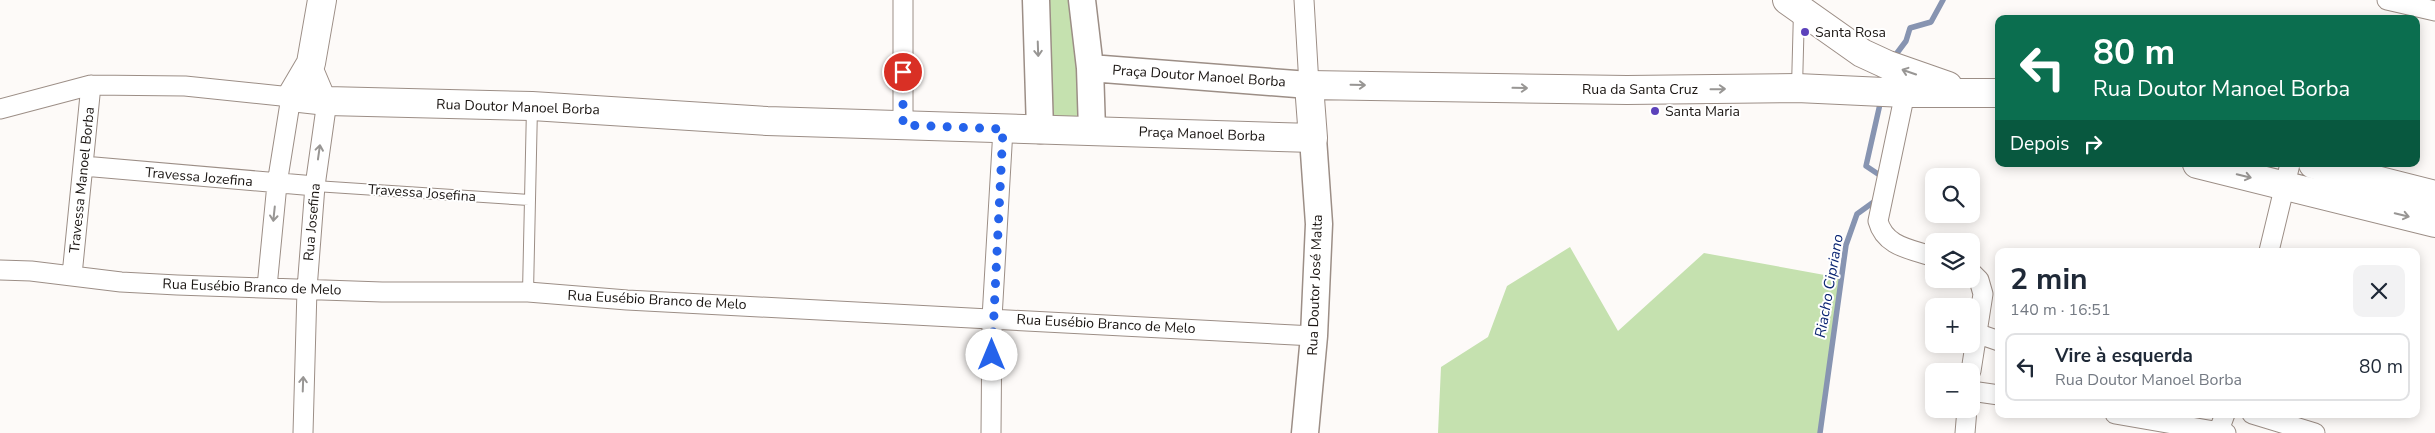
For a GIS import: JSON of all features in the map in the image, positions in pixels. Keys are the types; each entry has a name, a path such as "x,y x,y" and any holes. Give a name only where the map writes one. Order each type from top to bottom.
{"main road":[{"path":"291,97 311,63 322,0"},
{"path":"1793,4 1846,43 1874,59 1972,94 1995,104"},
{"path":"1309,85 1313,138"},
{"name":"Rua da Santa Cruz","path":"1309,85 1627,90 1797,88 1905,93 1995,93"},
{"name":"Rua Doutor Manoel Borba","path":"291,97 326,101 532,106 767,121 1040,130"},
{"name":"Praça Manoel Borba","path":"1040,130 1092,130 1313,138"},
{"path":"2222,167 2288,175 2435,223"},
{"path":"2325,167 2435,195"}],"street":[{"path":"903,0 903,125"},
{"path":"1036,0 1040,130"},
{"path":"1082,0 1090,68 1092,130"},
{"path":"1304,0 1309,85"},
{"path":"2387,0 2435,11"},
{"path":"311,63 326,101"},
{"name":"Praça Doutor Manoel Borba","path":"1090,68 1309,85"},
{"name":"Rua Doutor Manoel Borba","path":"0,109 92,85 185,86 291,97"},
{"name":"Travessa Manoel Borba","path":"72,275 92,85"},
{"path":"1905,93 1878,221 1880,231 1887,239 1898,245 1925,253"},
{"path":"267,287 277,184 291,97"},
{"name":"Rua Josefina","path":"302,433 307,288 314,186 326,101"},
{"path":"991,432 992,318 1003,129"},
{"name":"Rua Doutor José Malta","path":"1305,433 1314,336 1319,224 1313,138"},
{"name":"Travessa Jozefina","path":"83,166 314,186"},
{"path":"2270,248 2288,175"},
{"name":"Rua Eusébio Branco de Melo","path":"0,270 72,275 121,282 382,292 528,292 627,300 1314,336"},
{"path":"1980,284 1983,294 1980,311"},
{"path":"1980,334 1995,340"},
{"path":"1980,393 1995,395"},
{"path":"1965,433 1966,418"},
{"path":"2146,418 2222,428"},
{"path":"2265,418 2315,433"}],"lane":[{"path":"1793,4 1797,88"},
{"path":"528,292 532,106"},
{"name":"Travessa Josefina","path":"314,186 529,200"}],"green space":[{"path":"1042,0 1076,0 1086,124 1046,122"},
{"path":"1570,247 1618,331 1704,253 1841,278 1820,433 1438,433 1441,367 1488,337 1507,286"}],"waterway":[{"name":"Riacho Cipriano","path":"1897,53 1906,41 1910,28 1931,22 1943,0"},
{"name":"Riacho Cipriano","path":"1880,104 1866,166 1881,176 1880,180"},
{"name":"Riacho Cipriano","path":"1820,433 1846,245 1857,214 1875,201"}],"place":[{"name":"Santa Rosa","path":"1805,32"},
{"name":"Santa Maria","path":"1655,111"}],"route":[{"path":"903,72 903,125 1003,129 992,318 992,355"}]}
